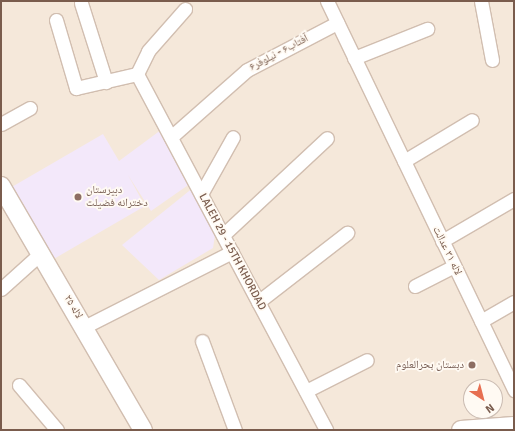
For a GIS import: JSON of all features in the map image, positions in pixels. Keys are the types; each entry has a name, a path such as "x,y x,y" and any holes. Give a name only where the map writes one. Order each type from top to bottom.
{"main road":[{"name":"لاله ۲۵","path":"1,186 143,430"},
{"path":"461,430 514,426"}],"street":[{"name":"لاله ۳۱ عدالت","path":"327,1 514,390"},
{"path":"481,1 492,60"},
{"path":"81,4 106,82"},
{"path":"56,20 76,88 137,74 148,51 185,9"},
{"name":"آفتاب۶ - نیلوفر۶","path":"171,137 247,70 337,23"},
{"path":"354,58 427,29"},
{"name":"LALEH 29 - 15TH KHORDAD","path":"137,74 326,430"},
{"path":"1,124 30,108"},
{"path":"404,161 472,120"},
{"path":"201,194 233,138"},
{"path":"223,235 327,138"},
{"path":"442,241 514,199"},
{"path":"258,302 347,233"},
{"path":"84,327 232,252"},
{"path":"1,289 41,253"},
{"path":"415,286 454,266"},
{"path":"481,321 514,302"},
{"path":"202,341 235,430"},
{"path":"306,391 367,360"},
{"path":"19,385 57,430"}],"shaded area":[{"path":"1,1 514,1 514,430 1,430"},
{"name":"دبیرستان دخترانه فضیلت","path":"165,127 194,181 151,211 128,175 145,206 52,260 10,188 103,134 119,161"},
{"path":"199,183 217,222 213,248 159,280 122,245"}],"place":[{"name":"دبیرستان دخترانه فضیلت","path":"78,197"},
{"name":"دبستان بحرالعلوم","path":"472,365"}]}
